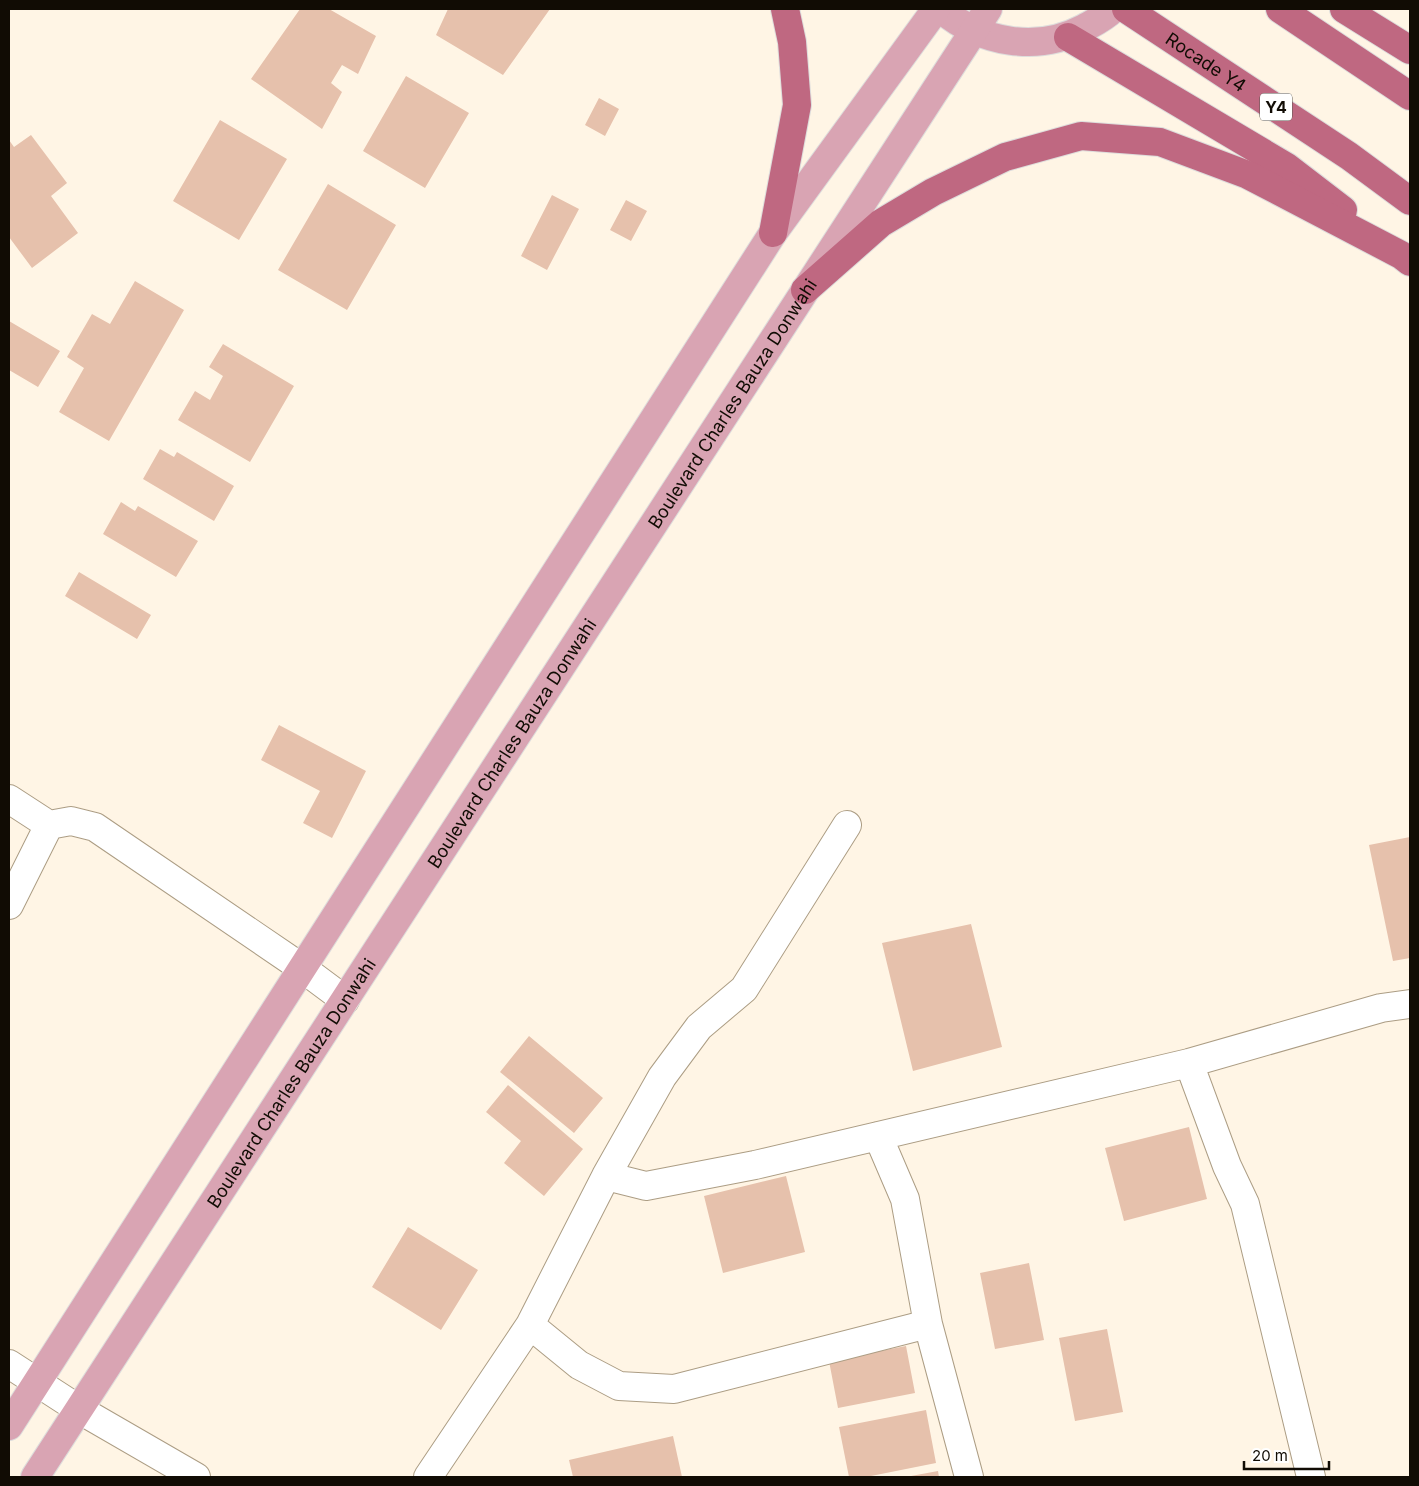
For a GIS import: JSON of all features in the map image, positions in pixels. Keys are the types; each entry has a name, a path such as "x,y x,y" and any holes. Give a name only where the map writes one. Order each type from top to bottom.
{"highway":[{"path":"773,233 798,105 792,42 785,9"},
{"path":"1280,9 1410,96"},
{"path":"1344,9 1410,50"},
{"path":"1380,9 1410,38"},
{"name":"Rocade Y4","path":"1132,12 1349,156 1410,201"},
{"path":"1068,37 1287,167 1406,259"},
{"path":"805,290 880,224 933,192 1005,157 1081,136 1160,142 1248,175 1406,259"}],"main road":[{"path":"9,1426 773,233 936,9"},
{"path":"941,9 981,20 1004,40 1036,43 1068,37 1105,17 1113,9"},
{"name":"Boulevard Charles Bauza Donwahi","path":"35,1477 981,20"}],"street":[{"path":"9,799 49,825 71,821 95,827 302,968 345,1000"},
{"path":"9,905 49,825"},
{"path":"428,1477 530,1325 606,1176 662,1077 699,1028 744,989 847,825"},
{"path":"606,1176 646,1186 755,1165 1189,1062 1381,1008 1410,1004"},
{"path":"1189,1062 1227,1166 1245,1204 1311,1477"},
{"path":"878,1136 905,1199 928,1324 969,1477"},
{"path":"530,1325 579,1365 619,1386 674,1389 928,1324"},
{"path":"9,1364 80,1410 196,1477"}],"building":[{"path":"300,9 329,9 376,36 358,74 342,65 331,83 342,92 322,129 251,79"},
{"path":"448,9 550,9 503,75 436,35"},
{"path":"406,76 469,113 425,188 363,151"},
{"path":"599,98 619,109 605,136 585,125"},
{"path":"220,120 287,159 239,240 173,201"},
{"path":"31,135 67,183 51,196 78,233 32,268 9,237 9,140 14,147"},
{"path":"328,184 396,225 347,310 278,270"},
{"path":"552,195 579,209 547,270 521,256"},
{"path":"626,200 647,211 631,241 610,230"},
{"path":"135,281 184,310 109,441 59,412 84,368 67,357 92,314 110,324"},
{"path":"9,321 60,351 38,387 9,370"},
{"path":"223,344 294,386 250,462 178,420 195,391 210,400 223,376 209,367"},
{"path":"160,449 174,457 177,452 234,486 214,521 143,479"},
{"path":"121,502 135,511 138,506 198,541 176,577 103,534"},
{"path":"79,572 151,615 137,639 65,596"},
{"path":"279,725 366,771 332,838 303,823 320,791 261,760"},
{"path":"1410,837 1410,958 1393,961 1369,845"},
{"path":"971,924 1002,1047 913,1071 882,943"},
{"path":"529,1036 603,1098 574,1133 500,1072"},
{"path":"508,1085 583,1149 544,1196 504,1163 521,1141 486,1112"},
{"path":"1189,1127 1207,1199 1124,1221 1105,1148"},
{"path":"786,1176 805,1252 723,1273 704,1196"},
{"path":"408,1227 478,1270 441,1330 372,1287"},
{"path":"1029,1263 1044,1340 995,1349 980,1273"},
{"path":"1107,1329 1123,1412 1075,1421 1059,1338"},
{"path":"906,1346 915,1393 838,1408 829,1361"},
{"path":"926,1410 936,1463 866,1477 849,1477 839,1427"},
{"path":"673,1436 682,1477 573,1477 569,1460"},
{"path":"938,1471 939,1477 911,1477 911,1476"}]}
